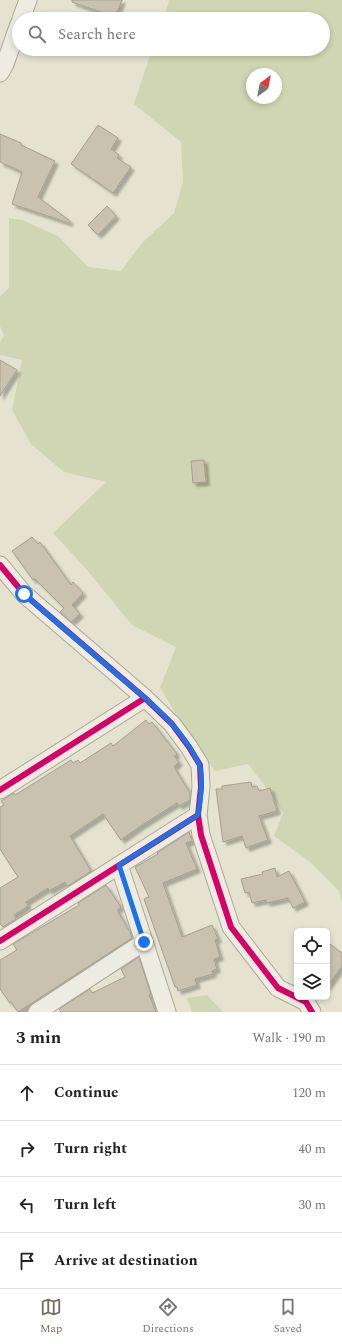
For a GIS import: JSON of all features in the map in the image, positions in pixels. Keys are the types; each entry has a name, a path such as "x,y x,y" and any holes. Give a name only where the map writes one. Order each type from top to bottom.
{"street":[{"path":"24,12 28,0"},
{"path":"0,73 6,64 12,46"},
{"path":"0,565 24,594 145,698 172,724 189,747 200,765 201,787 198,815 202,835 231,927 278,988 306,1002 312,1012"},
{"path":"0,790 145,698"},
{"path":"0,941 198,815"},
{"path":"119,865 167,1012"},
{"path":"38,1012 144,942"}],"green space":[{"path":"168,0 342,0 342,902 339,891 310,862 274,836 283,813 274,798 248,764 215,771 185,729 160,688 176,647 132,625 87,570 53,533 106,482 64,472 31,444 12,410 22,360 0,355 0,342 4,336 0,326 0,296 9,288 9,218 22,220 58,236 88,267 121,271 142,243 174,213 183,182 181,142 134,104 150,56 330,56 330,12 165,12"},
{"path":"207,995 223,1012 192,1012 187,998"}],"building":[{"path":"72,0 122,0 117,12 101,12 72,2"},
{"path":"98,125 118,138 111,149 119,155 117,158 131,167 113,193 71,164"},
{"path":"0,134 55,161 38,197 70,221 69,223 12,204 22,172 0,162"},
{"path":"107,206 116,216 98,235 88,225"},
{"path":"0,360 17,370 0,396"},
{"path":"204,460 206,482 193,483 191,461"},
{"path":"32,537 38,544 40,542 71,585 73,582 83,593 72,605 80,614 71,622 60,612 64,608 35,579 33,580 12,551"},
{"path":"146,720 149,724 152,722 177,754 174,756 179,762 174,767 190,793 190,800 179,806 177,803 121,840 103,814 70,836 91,871 68,886 65,882 49,891 48,888 26,902 28,906 14,915 16,919 3,927 0,924 0,888 18,877 0,849 0,807 4,805 1,801 14,793 15,795 71,760 73,763 78,760 80,763 111,743 113,746"},
{"path":"251,782 252,787 257,786 259,791 270,788 277,811 259,816 268,840 246,848 242,836 223,842 216,789 222,789 222,786"},
{"path":"189,832 192,841 186,843 197,869 163,883 182,937 212,925 218,939 215,940 220,957 214,959 217,969 212,971 213,974 195,979 197,985 178,991 177,987 175,987 144,899 149,897 135,867 158,854 157,853"},
{"path":"275,868 277,877 289,871 305,902 293,908 288,898 267,903 266,900 252,903 249,892 245,893 241,879 263,874 262,872"},
{"path":"106,885 121,907 117,910 132,938 18,1012 0,989 0,960 17,950 13,944 79,905 78,903"},
{"path":"330,944 342,953 342,966 330,983"},
{"path":"139,957 151,995 149,995 156,1012 61,1012 59,1009 90,989 92,993 125,977 121,969"}],"cycle path":[{"path":"0,565 24,594 145,698 172,724 189,747 200,765 201,787 198,815 201,835 231,927 278,988 306,1002 312,1012"},
{"path":"0,790 145,698"},
{"path":"0,941 198,815"}],"route":[{"path":"24,594 145,698 172,724 200,765 201,787 198,815 119,865 144,942"}]}
